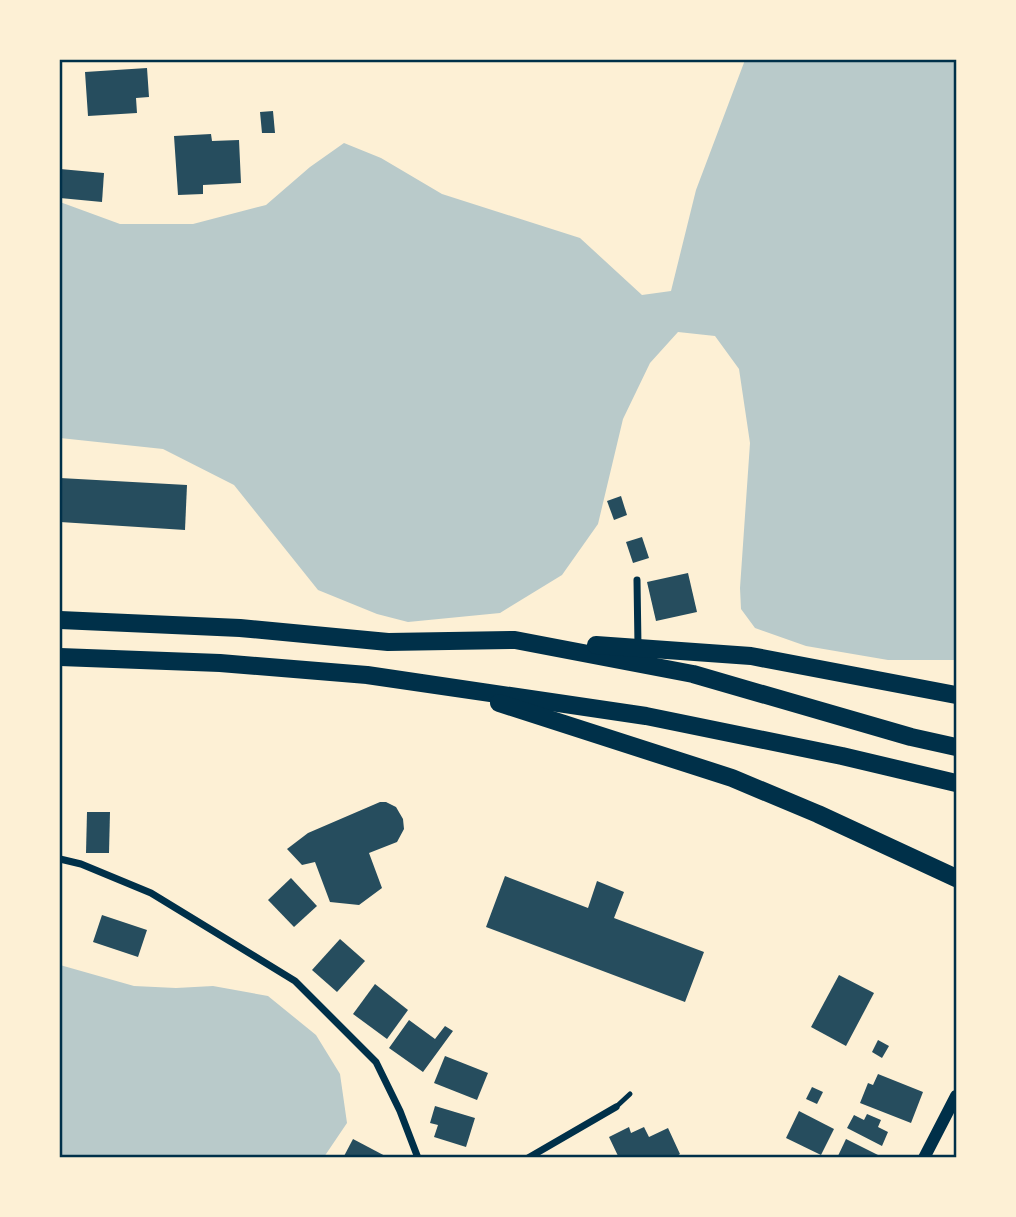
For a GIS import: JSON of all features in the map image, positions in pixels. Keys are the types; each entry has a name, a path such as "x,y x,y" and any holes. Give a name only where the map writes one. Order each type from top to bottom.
{"highway":[{"path":"60,620 240,628 388,642 515,640 751,656 957,695"},
{"path":"515,640 693,674 911,737 957,747"},
{"path":"60,657 234,664 367,675 646,716 842,756 957,783"},
{"path":"460,689 732,778 957,878"}],"street":[{"path":"637,580 638,648"},
{"path":"60,859 81,864 151,894 295,981 376,1062 400,1111 418,1157"},
{"path":"923,1157 957,1096"},
{"path":"528,1157 616,1107"}],"lane":[{"path":"616,1107 630,1094"}],"shaded area":[{"path":"745,60 956,62 956,660 888,660 806,646 755,628 741,609 740,588 750,443 739,369 715,336 678,332 650,363 623,419 598,524 562,575 500,613 408,622 377,614 318,590 234,485 163,449 60,438 60,202 120,224 193,224 266,205 310,167 344,143 381,158 442,194 580,238 642,295 671,291 696,190"},
{"path":"60,965 134,986 213,986 268,996 316,1035 340,1074 347,1123 324,1157 60,1157"}],"building":[{"path":"147,68 149,97 136,98 137,113 88,116 85,72"},
{"path":"273,111 275,133 262,133 260,112"},
{"path":"211,134 212,141 239,140 241,183 203,185 203,194 178,195 174,136"},
{"path":"60,169 104,173 102,202 60,198"},
{"path":"60,478 187,485 185,530 60,522"},
{"path":"621,496 627,515 614,520 607,501"},
{"path":"642,537 649,558 633,563 626,542"},
{"path":"688,573 697,612 656,621 647,582"},
{"path":"380,802 396,807 403,819 404,829 397,842 369,853 382,888 359,905 330,902 315,862 302,865 287,849 308,833"},
{"path":"87,812 110,812 109,853 86,853"},
{"path":"505,876 588,908 597,881 624,892 614,918 704,952 685,1002 486,927"},
{"path":"291,878 317,906 294,927 268,900"},
{"path":"102,915 147,930 138,957 93,942"},
{"path":"340,939 365,961 337,992 312,970"},
{"path":"839,975 874,993 846,1046 811,1027"},
{"path":"375,984 408,1010 387,1039 353,1014"},
{"path":"409,1020 435,1039 445,1026 453,1031 423,1072 389,1048"},
{"path":"878,1040 889,1046 882,1058 872,1052"},
{"path":"445,1056 488,1073 477,1100 434,1083"},
{"path":"878,1074 923,1092 911,1123 860,1103 868,1083 873,1085"},
{"path":"812,1087 823,1092 817,1104 806,1099"},
{"path":"435,1106 475,1118 466,1147 434,1137 438,1125 430,1123"},
{"path":"799,1111 834,1129 821,1155 786,1138"},
{"path":"867,1114 881,1120 878,1127 888,1132 882,1146 847,1128 854,1115 864,1120"},
{"path":"629,1127 631,1133 644,1127 649,1137 668,1128 680,1154 674,1158 619,1158 609,1137"},
{"path":"353,1139 389,1158 343,1158"},
{"path":"846,1139 884,1158 837,1158"}]}
